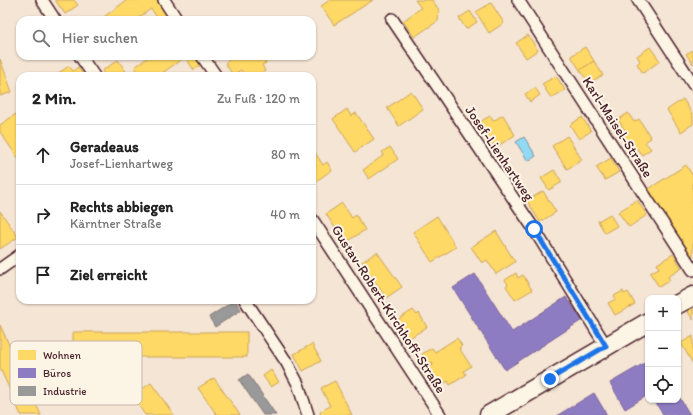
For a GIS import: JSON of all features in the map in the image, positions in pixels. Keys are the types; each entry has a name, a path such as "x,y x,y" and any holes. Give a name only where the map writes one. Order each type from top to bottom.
{"main road":[{"path":"681,302 693,296"},
{"path":"489,415 645,324"}],"street":[{"path":"42,0 52,16"},
{"path":"164,0 175,16"},
{"name":"Karl-Maisel-Straße","path":"518,0 693,270"},
{"path":"638,0 693,84"},
{"name":"Josef-Lienhartweg","path":"392,19 534,229 606,346"},
{"path":"83,60 91,72"},
{"path":"205,60 213,72"},
{"name":"Gustav-Robert-Kirchhoff-Straße","path":"316,225 440,415"},
{"path":"0,269 16,258"},
{"path":"248,304 287,363 298,384 308,415"}],"water":[{"path":"524,137 536,156 528,161 516,142"}],"building: Wohnen":[{"path":"55,0 74,0 78,5 65,14"},
{"path":"127,0 157,0 169,16 156,16 151,9 141,16 105,16"},
{"path":"330,0 373,0 334,25 321,6"},
{"path":"415,0 432,0 439,10 438,21 414,37 403,21 421,8"},
{"path":"491,3 504,23 489,33 476,12"},
{"path":"470,11 477,22 466,29 459,18"},
{"path":"528,35 538,50 526,58 516,43"},
{"path":"585,47 594,61 580,70 571,56"},
{"path":"650,47 660,61 643,73 637,64 640,61 637,56"},
{"path":"693,50 693,64 686,54"},
{"path":"0,59 12,92 0,96"},
{"path":"118,60 126,72 103,72 102,71"},
{"path":"145,60 181,60 164,72 138,72 135,67"},
{"path":"187,60 199,60 202,64 194,70"},
{"path":"229,60 264,60 266,63 262,65 265,71 263,72 242,72 241,70 238,72 231,72 225,63"},
{"path":"594,61 603,75 589,83 580,70"},
{"path":"69,66 73,71 78,67 81,72 60,72"},
{"path":"556,76 565,90 551,98 542,84"},
{"path":"535,88 540,95 530,102 525,94"},
{"path":"411,91 423,109 399,126 387,108"},
{"path":"683,99 693,115 693,124 681,132 667,110"},
{"path":"347,109 351,116 356,113 374,139 355,152 333,119"},
{"path":"628,113 634,122 639,119 651,138 645,142 651,149 642,155 636,148 630,152 619,135 625,130 618,120"},
{"path":"16,114 16,155 0,132 0,125"},
{"path":"503,115 515,135 495,148 478,123 490,116 493,121"},
{"path":"582,117 591,131 579,139 570,125"},
{"path":"567,136 582,160 567,169 552,146"},
{"path":"390,147 398,159 369,179 363,170 384,155 382,152"},
{"path":"316,154 323,165 327,162 332,170 316,181"},
{"path":"611,158 619,172 605,180 596,167"},
{"path":"686,165 693,176 693,256 691,258 647,190"},
{"path":"554,170 562,182 549,190 541,178"},
{"path":"543,191 556,212 540,222 527,201"},
{"path":"637,200 647,215 629,227 618,212"},
{"path":"342,203 352,218 356,215 365,230 345,243 326,214"},
{"path":"0,211 16,234 16,238 0,249"},
{"path":"610,214 617,226 605,233 598,221"},
{"path":"437,216 456,247 432,262 413,232"},
{"path":"496,231 515,262 496,274 487,260 482,263 471,247"},
{"path":"377,252 402,287 386,298 362,262"},
{"path":"673,254 682,268 668,277 670,280 659,287 650,273 659,268 657,264"},
{"path":"516,273 518,278 523,275 532,290 515,300 506,286 508,284 505,280"},
{"path":"623,291 624,294 628,292 635,304 615,315 608,303 616,299 614,296"},
{"path":"693,307 693,320 687,310"},
{"path":"413,310 417,315 419,313 427,327 408,339 397,320"},
{"path":"0,325 10,347 10,390 0,368"},
{"path":"73,332 247,332 247,357 142,357 142,341 73,341"},
{"path":"693,336 693,364 681,343"},
{"path":"457,338 462,346 459,348 471,366 464,371 466,375 450,385 448,381 439,387 427,368 433,365 432,362 428,364 422,354 432,348 435,352"},
{"path":"312,344 321,361 303,371 294,354"},
{"path":"271,370 279,382 271,387 263,376"},
{"path":"214,378 240,415 217,415 198,388"},
{"path":"335,381 352,415 321,415 320,412 330,406 321,388"},
{"path":"151,383 174,415 145,415 138,405 142,405 142,389"},
{"path":"17,405 36,405 41,415 21,415"}],"building: Büros":[{"path":"475,274 512,332 566,297 582,320 505,370 453,288"},
{"path":"645,363 645,397 625,409 610,383"},
{"path":"594,393 607,415 558,415"},
{"path":"681,400 690,415 663,415 656,403 681,403"}],"building: Industrie":[{"path":"229,304 237,304 241,310 215,327 209,317"},
{"path":"248,374 276,415 263,415 239,380"}],"route":[{"path":"534,229 606,346 550,379"}]}
